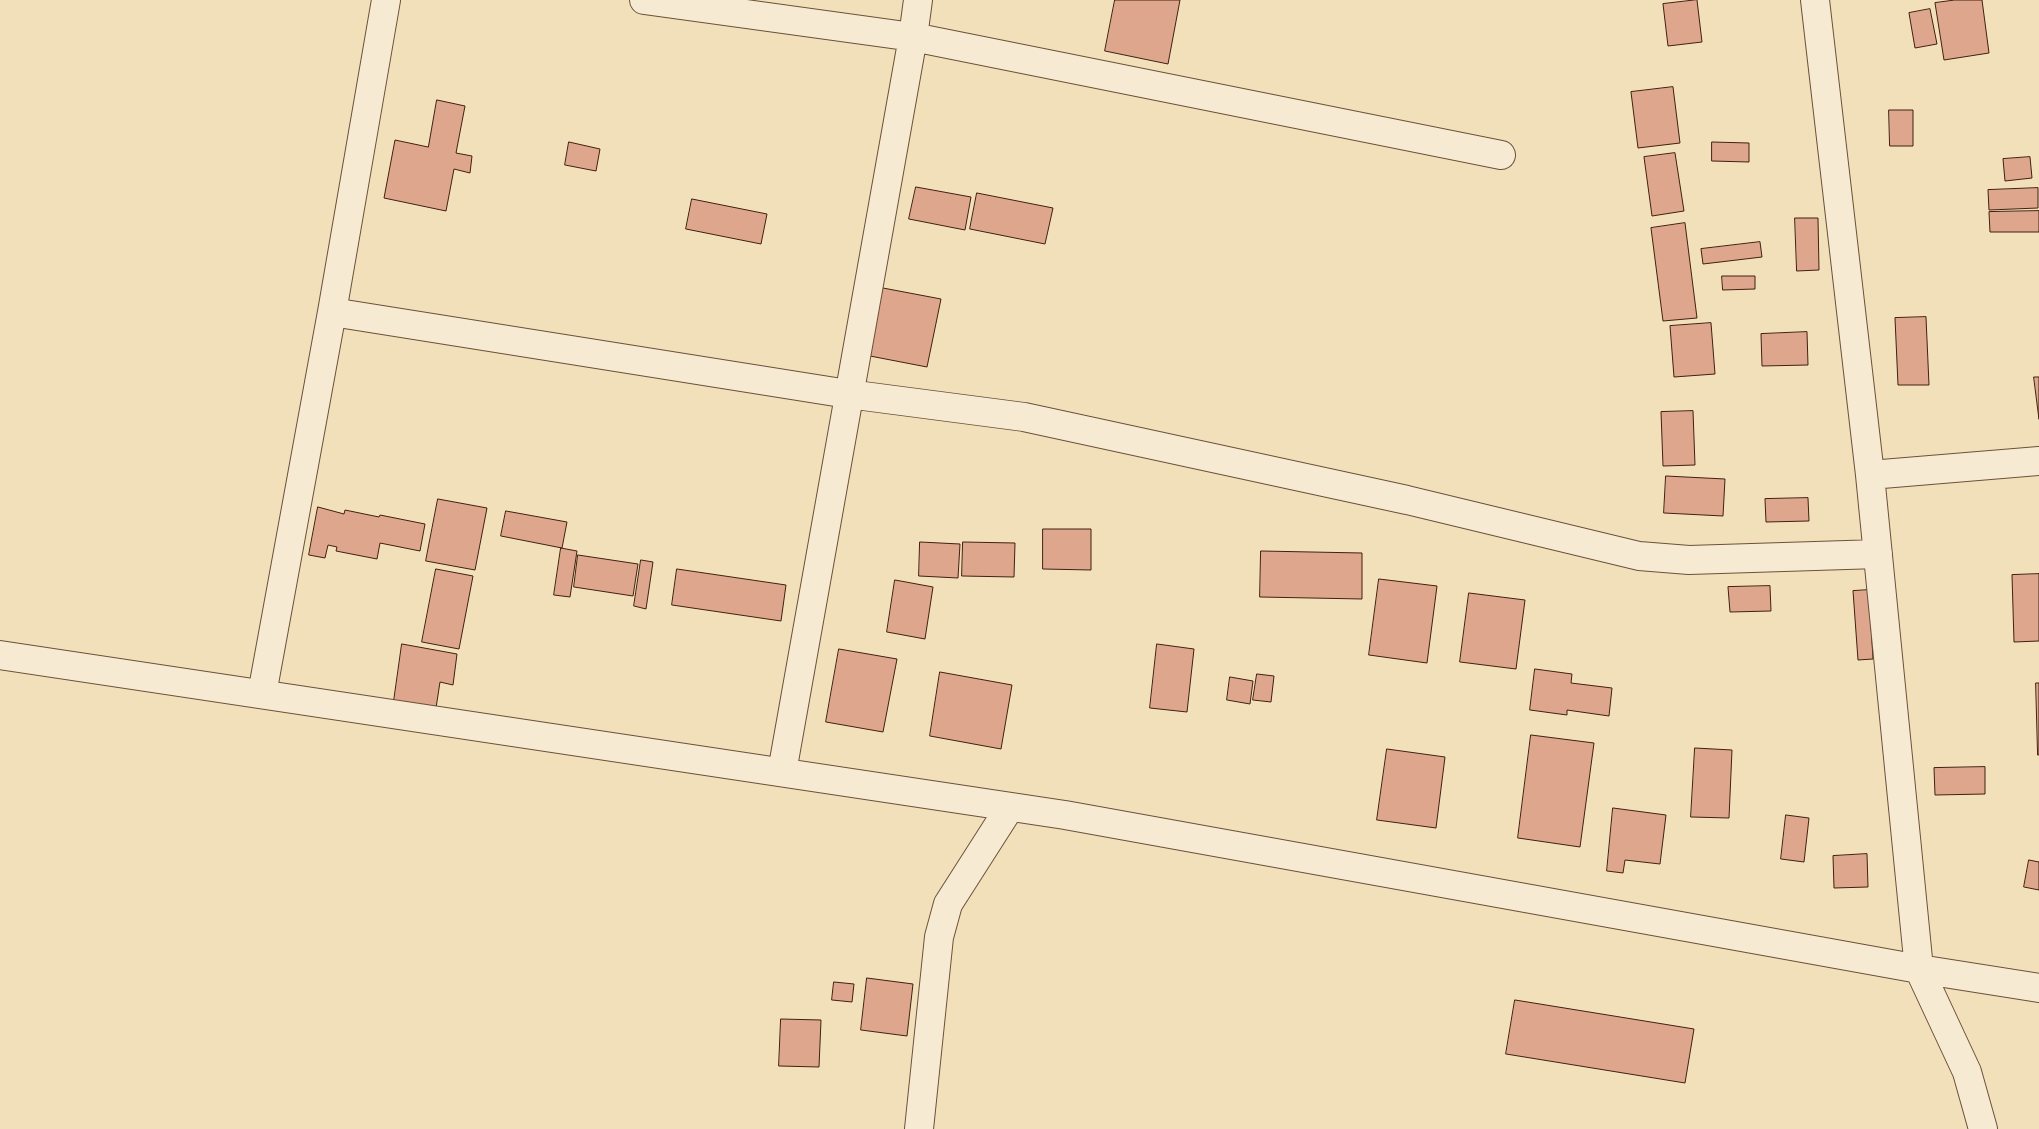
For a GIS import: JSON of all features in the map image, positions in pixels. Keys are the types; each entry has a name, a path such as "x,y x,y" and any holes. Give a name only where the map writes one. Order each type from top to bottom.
{"street":[{"path":"262,694 332,312 386,0"},
{"path":"644,0 913,37 1501,155"},
{"path":"782,772 918,0"},
{"path":"1815,0 1870,475 1919,969 1967,1072 1983,1129"},
{"path":"332,312 848,394 1024,417 1407,500 1639,556 1689,560 1878,554"},
{"path":"1870,475 2039,461"},
{"path":"0,655 1104,822 1919,969 2039,988"},
{"path":"919,1129 938,937 948,904 1010,807"}],"building":[{"path":"1115,0 1180,0 1168,64 1105,51"},
{"path":"1697,0 1702,42 1668,46 1663,4"},
{"path":"1955,0 1982,0 1989,53 1944,60 1935,3"},
{"path":"1930,9 1937,44 1915,48 1909,13"},
{"path":"1673,87 1680,143 1638,148 1631,92"},
{"path":"437,100 465,106 456,153 472,156 470,173 454,169 446,211 384,198 395,140 428,147"},
{"path":"1889,110 1913,110 1913,146 1890,146"},
{"path":"569,142 600,149 596,171 565,165"},
{"path":"1712,142 1749,143 1749,162 1712,161"},
{"path":"1675,153 1684,211 1652,216 1644,157"},
{"path":"2030,157 2032,178 2005,181 2003,159"},
{"path":"916,187 971,197 965,230 909,219"},
{"path":"2038,188 2038,208 1989,210 1988,190"},
{"path":"977,193 1053,208 1045,244 970,229"},
{"path":"692,199 767,214 761,244 686,229"},
{"path":"2039,211 2039,232 1990,232 1989,212"},
{"path":"1795,218 1818,218 1819,270 1797,271"},
{"path":"1685,223 1697,318 1663,321 1651,228"},
{"path":"1760,242 1762,257 1703,264 1701,249"},
{"path":"1722,276 1755,276 1755,289 1723,290"},
{"path":"883,288 941,299 927,367 870,356"},
{"path":"1926,317 1929,385 1898,385 1895,318"},
{"path":"1711,323 1715,374 1674,377 1670,326"},
{"path":"1807,332 1808,365 1762,366 1761,334"},
{"path":"2034,377 2039,377 2039,419"},
{"path":"1693,411 1695,465 1663,466 1661,412"},
{"path":"1666,476 1725,479 1723,516 1664,513"},
{"path":"1808,498 1809,521 1766,522 1765,499"},
{"path":"438,499 487,508 475,570 426,561"},
{"path":"318,507 344,514 345,510 425,524 420,551 380,543 377,559 336,551 337,547 328,545 325,558 309,555"},
{"path":"506,511 567,522 562,548 501,536"},
{"path":"1043,529 1091,529 1091,570 1043,569"},
{"path":"920,542 960,544 958,578 919,576"},
{"path":"963,542 1015,543 1014,577 962,576"},
{"path":"561,548 577,551 570,597 554,595"},
{"path":"1261,551 1362,553 1362,599 1260,597"},
{"path":"578,555 638,564 633,596 574,587"},
{"path":"641,560 653,562 646,609 634,606"},
{"path":"436,569 473,576 459,649 422,642"},
{"path":"677,569 786,585 781,621 672,605"},
{"path":"2039,574 2039,641 2014,642 2012,575"},
{"path":"1379,579 1437,586 1427,663 1369,655"},
{"path":"895,580 933,587 925,639 887,632"},
{"path":"1770,586 1771,611 1730,612 1728,587"},
{"path":"1869,590 1873,659 1858,660 1853,591"},
{"path":"1469,593 1525,600 1516,669 1460,662"},
{"path":"402,644 457,654 453,685 440,682 436,708 394,701"},
{"path":"1157,644 1194,649 1187,712 1150,708"},
{"path":"839,649 897,659 883,732 826,722"},
{"path":"1535,669 1572,674 1571,683 1612,688 1609,716 1567,710 1567,715 1530,710"},
{"path":"940,672 1012,685 1001,749 930,736"},
{"path":"1257,674 1274,676 1271,702 1253,700"},
{"path":"1230,677 1253,681 1250,704 1227,700"},
{"path":"2036,683 2039,683 2039,755 2038,755"},
{"path":"1531,735 1594,743 1580,847 1518,838"},
{"path":"1695,748 1732,750 1729,818 1691,817"},
{"path":"1387,749 1445,757 1436,828 1377,820"},
{"path":"1985,767 1985,794 1935,795 1934,768"},
{"path":"1613,808 1666,815 1660,864 1625,860 1623,873 1607,871"},
{"path":"1786,815 1809,818 1804,862 1781,859"},
{"path":"1867,854 1868,887 1834,888 1833,856"},
{"path":"2029,860 2039,862 2039,890 2024,887"},
{"path":"867,978 913,984 907,1036 861,1030"},
{"path":"834,982 854,984 852,1002 832,1000"},
{"path":"1515,1000 1694,1029 1685,1083 1506,1054"},
{"path":"781,1019 821,1020 819,1067 779,1066"}]}
